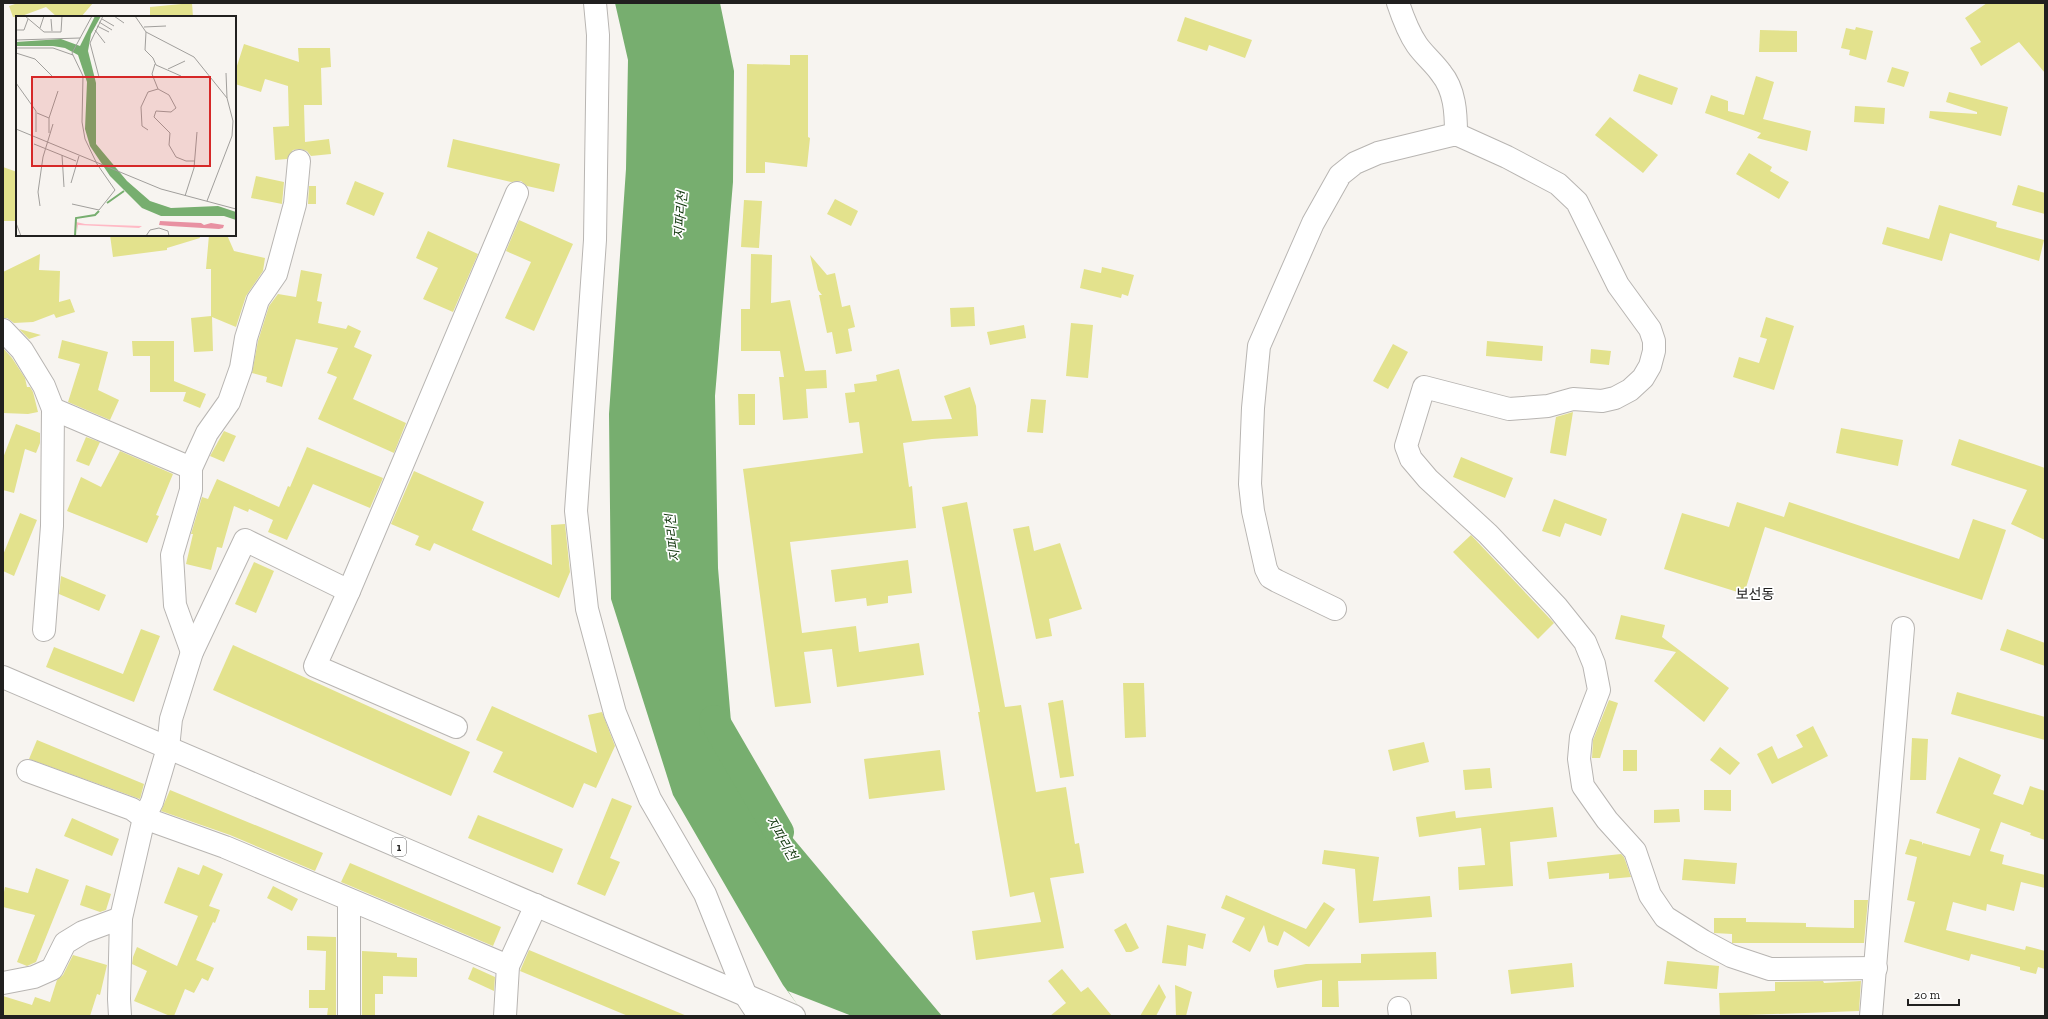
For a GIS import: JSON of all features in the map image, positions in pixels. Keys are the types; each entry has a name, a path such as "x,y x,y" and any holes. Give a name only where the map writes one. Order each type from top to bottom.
{"street":[{"path":"594,3 598,35 594,240 576,511 587,608 615,713 650,799 705,894 746,996 759,1016"},
{"path":"1398,3 1405,23 1418,46 1442,74 1448,84 1454,104 1456,134"},
{"path":"1335,609 1270,577 1266,569 1253,511 1250,484 1253,408 1259,346 1313,223 1340,175 1355,163 1378,153 1456,134 1507,157 1558,184 1577,202 1618,285 1650,329 1654,342 1654,351 1650,366 1643,378 1630,390 1614,398 1602,401 1573,399 1548,406 1509,409 1424,387 1406,446 1411,459 1428,479 1488,534 1557,607 1585,642 1594,664 1599,690 1581,737 1579,758 1583,786 1607,820 1635,851 1650,895 1665,917 1703,941 1732,956 1770,969 1876,968"},
{"path":"192,652 175,605 172,555 191,490 191,468 207,434 229,402 241,368 246,338 258,300 276,274 295,204 299,161"},
{"path":"456,727 315,666 349,590 517,193"},
{"path":"3,330 22,350 44,386 53,409 52,526 44,630"},
{"path":"53,409 191,468"},
{"path":"120,1016 121,918 144,818 152,802 168,748 171,719 192,652 245,540 349,590"},
{"path":"1871,1016 1903,628"},
{"name":"1","path":"3,677 794,1016"},
{"path":"28,772 132,810 144,818 225,847 508,966"},
{"path":"349,1016 350,900"},
{"path":"505,1016 508,966 536,905"},
{"path":"3,983 34,977 52,969 65,943 83,932 121,918"}],"water":[{"path":"615,3 720,3 734,71 733,182 715,396 718,568 735,769 942,1016 806,1016 783,985 673,795 611,599 609,414 626,169 628,60"}],"pier":[{"path":"788,991 852,1016 805,1016"}],"building":[{"path":"18,3 93,3 82,16 56,16 46,7 22,16 13,17 9,6"},
{"path":"192,3 193,16 150,16 150,7"},
{"path":"1987,3 2045,3 2045,73 2019,42 1981,66 1970,48 1981,42 1965,18"},
{"path":"1185,17 1252,40 1245,58 1209,45 1207,51 1177,41"},
{"path":"1856,27 1873,31 1866,60 1849,55 1850,50 1841,48 1846,28 1855,30"},
{"path":"1760,30 1797,31 1797,52 1759,52"},
{"path":"244,44 299,62 298,48 330,48 331,67 321,68 322,105 304,105 305,142 329,139 331,154 311,156 307,151 300,149 293,150 287,159 275,160 273,127 289,126 288,86 265,79 261,92 236,84 236,69"},
{"path":"790,55 808,55 808,137 810,138 807,167 765,162 765,173 746,173 747,64 790,65"},
{"path":"1892,67 1909,72 1904,87 1887,82"},
{"path":"1639,74 1678,88 1672,105 1633,91"},
{"path":"1756,76 1774,82 1763,119 1811,131 1807,151 1757,138 1761,133 1705,113 1711,95 1728,101 1728,111 1744,115"},
{"path":"1949,92 2008,107 2001,136 1929,118 1930,111 1977,114 1977,112 1946,102"},
{"path":"1855,106 1885,108 1884,124 1854,122"},
{"path":"1610,117 1658,155 1643,173 1595,135"},
{"path":"453,139 560,164 554,192 527,186 521,181 511,182 447,167"},
{"path":"1749,153 1772,167 1770,171 1789,182 1779,199 1736,174"},
{"path":"3,167 16,172 16,221 3,221"},
{"path":"256,176 284,182 282,204 251,198"},
{"path":"355,181 384,193 374,216 346,204"},
{"path":"2018,185 2045,193 2045,214 2012,205"},
{"path":"309,186 316,186 316,204 308,204"},
{"path":"835,199 858,211 851,226 827,214"},
{"path":"744,200 762,201 759,248 741,247"},
{"path":"1939,205 1997,222 1996,227 2044,240 2039,261 1950,233 1942,261 1882,244 1887,227 1929,239"},
{"path":"519,220 573,244 534,331 505,318 531,262 506,251"},
{"path":"428,231 478,254 453,312 423,299 438,268 416,258"},
{"path":"110,236 199,236 200,238 167,248 167,250 113,257"},
{"path":"209,236 227,236 234,251 265,258 263,271 246,296 236,327 212,317 213,351 194,352 191,318 211,316 211,269 206,269"},
{"path":"40,254 39,270 60,271 59,302 70,299 75,312 56,318 54,314 33,322 14,323 7,318 3,318 3,272"},
{"path":"751,254 772,255 771,303 790,300 805,371 826,370 827,388 806,389 808,418 783,420 779,377 784,377 780,351 741,351 741,309 750,309"},
{"path":"810,255 827,275 835,273 842,307 850,305 855,327 848,329 852,351 836,354 832,332 827,333 819,295 822,295 818,290"},
{"path":"1102,267 1134,275 1128,296 1122,294 1121,298 1080,288 1084,269 1101,273"},
{"path":"301,270 322,274 317,301 322,302 318,323 346,329 348,325 361,331 354,347 372,355 353,399 406,423 394,453 318,419 337,377 327,373 338,348 296,339 282,387 266,382 267,377 252,373 258,341 269,306 278,294 296,297"},
{"path":"974,307 975,326 951,327 950,308"},
{"path":"1766,317 1794,326 1774,390 1733,377 1739,357 1759,363 1767,339 1760,337"},
{"path":"1071,323 1093,325 1088,378 1066,376"},
{"path":"1024,325 1026,338 990,345 987,332"},
{"path":"19,329 41,335 29,339"},
{"path":"62,340 108,352 98,390 119,400 110,420 68,402 80,364 58,358"},
{"path":"132,341 174,341 174,381 206,394 200,408 183,401 186,392 150,392 150,356 133,356"},
{"path":"1487,341 1543,346 1542,361 1486,356"},
{"path":"1393,344 1408,352 1388,389 1373,381"},
{"path":"3,348 12,358 25,378 27,387 30,387 33,392 38,412 28,414 3,413"},
{"path":"1591,349 1611,351 1609,365 1590,363"},
{"path":"899,369 912,421 952,419 944,396 970,387 976,406 978,436 932,439 903,443 909,487 912,486 916,528 790,542 802,633 856,626 859,652 919,643 924,675 837,687 832,649 804,652 811,703 775,707 743,469 863,453 859,422 849,423 845,393 855,392 854,384 877,381 876,375"},
{"path":"738,394 755,394 755,425 739,425"},
{"path":"1031,399 1046,400 1043,433 1027,432"},
{"path":"1573,412 1566,456 1550,453 1556,417"},
{"path":"16,424 40,433 40,443 36,453 25,449 14,493 3,490 3,458"},
{"path":"1841,428 1903,440 1898,466 1836,453"},
{"path":"224,431 236,436 224,462 210,456"},
{"path":"86,437 100,442 89,466 76,461"},
{"path":"1959,439 2045,468 2045,540 2011,524 2027,490 1951,465"},
{"path":"307,447 383,478 370,508 313,484 287,540 268,532 273,520 249,509 248,512 234,506 222,548 217,547 211,570 186,564 193,534 191,534 202,497 208,499 217,479 279,507 288,486 290,487"},
{"path":"120,451 173,474 156,515 159,516 147,543 67,511 81,477 101,487"},
{"path":"1461,457 1513,478 1505,498 1453,477"},
{"path":"414,471 484,502 472,530 552,565 551,525 565,524 570,572 559,598 434,543 430,551 415,545 419,536 391,524"},
{"path":"1554,499 1607,519 1601,536 1565,523 1560,537 1542,531"},
{"path":"967,502 1005,707 1021,705 1036,792 1066,787 1075,844 1079,843 1084,873 1050,878 1064,948 976,960 972,931 1041,922 1034,892 1010,897 978,712 980,712 942,507"},
{"path":"1737,502 1784,517 1789,502 1959,559 1973,519 2006,530 1982,600 1765,527 1744,594 1664,569 1682,513 1729,527"},
{"path":"20,513 37,520 14,576 3,571 3,555"},
{"path":"1029,526 1034,551 1060,543 1082,609 1049,619 1052,636 1036,639 1013,529"},
{"path":"1471,535 1554,623 1538,639 1453,552"},
{"path":"908,560 912,593 888,596 888,603 867,606 866,598 835,602 831,570"},
{"path":"254,562 274,571 256,613 235,604"},
{"path":"61,576 106,595 99,611 59,594"},
{"path":"1621,615 1665,625 1662,637 1729,688 1704,722 1654,681 1676,652 1615,639"},
{"path":"141,629 160,636 134,702 46,667 54,647 123,674"},
{"path":"2007,629 2045,643 2045,666 2000,650"},
{"path":"233,645 470,752 451,796 213,690"},
{"path":"1123,683 1144,683 1146,737 1125,738"},
{"path":"1957,692 2045,717 2045,740 1951,714"},
{"path":"1063,700 1074,776 1060,778 1048,703"},
{"path":"1609,700 1618,703 1600,758 1592,758 1593,740"},
{"path":"492,706 597,753 588,715 602,712 615,746 596,788 584,783 573,808 493,772 503,752 476,740"},
{"path":"1813,726 1828,756 1772,784 1757,754 1772,746 1778,759 1803,747 1796,735"},
{"path":"1912,738 1928,739 1926,780 1910,780"},
{"path":"37,740 144,784 140,799 29,759"},
{"path":"1424,742 1429,762 1393,771 1388,750"},
{"path":"1720,747 1740,763 1730,775 1710,760"},
{"path":"940,750 945,790 869,799 864,759"},
{"path":"1623,750 1637,750 1637,771 1623,771"},
{"path":"1959,757 2001,775 1993,794 2023,805 2030,786 2045,791 2045,840 2001,822 1990,851 2004,855 2002,864 2045,875 2045,888 2021,882 2014,911 1987,904 1986,911 1953,902 1946,930 2025,950 2026,946 2045,951 2045,969 2038,967 2036,974 2020,970 2020,967 1971,954 1969,961 1904,942 1915,902 1907,900 1917,857 1905,854 1910,839 1922,842 1922,845 1923,843 1970,856 1980,829 1936,813"},
{"path":"1490,768 1492,788 1465,790 1463,770"},
{"path":"170,790 323,853 315,871 230,835 161,811"},
{"path":"1704,790 1731,790 1731,811 1704,810"},
{"path":"612,798 632,806 610,858 620,862 605,896 577,884"},
{"path":"1553,807 1557,837 1510,842 1513,886 1459,890 1458,867 1485,865 1481,828 1419,837 1416,817 1455,811 1456,818"},
{"path":"1679,809 1680,822 1654,823 1654,810"},
{"path":"478,815 563,849 553,873 468,838"},
{"path":"72,818 119,839 112,856 64,836"},
{"path":"1324,850 1379,857 1373,901 1430,896 1432,917 1359,923 1355,869 1322,864"},
{"path":"1621,854 1624,857 1631,877 1609,879 1609,873 1549,879 1547,862"},
{"path":"1684,859 1737,863 1735,884 1682,880"},
{"path":"350,863 501,927 493,946 341,882"},
{"path":"203,865 223,874 209,906 220,910 196,960 214,968 208,981 202,978 194,993 185,989 174,1016 170,1016 134,1001 147,971 132,964 133,957 137,947 177,966 198,916 164,903 178,867 199,875"},
{"path":"36,868 69,880 36,962 27,966 17,962 35,915 3,907 3,897 5,887 28,893"},
{"path":"86,885 111,894 106,910 100,912 80,905"},
{"path":"273,886 298,899 292,911 267,898"},
{"path":"1226,895 1306,929 1324,902 1335,909 1309,947 1284,931 1278,946 1268,942 1264,925 1250,952 1232,942 1245,918 1221,908"},
{"path":"1854,900 1868,900 1864,943 1732,943 1732,934 1714,933 1714,918 1746,918 1746,922 1806,923 1806,927 1854,928"},
{"path":"1126,923 1139,948 1131,952 1126,952 1114,930"},
{"path":"1167,925 1206,934 1203,949 1188,945 1186,966 1162,963"},
{"path":"307,936 336,937 336,1016 327,1016 328,1008 309,1008 309,990 325,990 326,951 307,950"},
{"path":"529,950 687,1016 628,1016 520,971"},
{"path":"362,951 397,953 397,957 417,958 417,977 383,976 383,994 375,994 375,1016 362,1016"},
{"path":"1436,952 1437,979 1338,981 1339,1007 1322,1007 1322,980 1277,988 1274,976 1274,970 1306,964 1361,963 1361,954"},
{"path":"73,955 107,965 100,995 97,994 90,1016 3,1016 3,996 32,1005 35,997 50,1002 57,980 63,975"},
{"path":"1667,961 1719,966 1717,989 1664,984"},
{"path":"1572,963 1574,987 1511,994 1508,970"},
{"path":"473,967 495,977 494,991 468,979"},
{"path":"1062,969 1081,992 1088,987 1112,1016 1050,1016 1066,1003 1048,981"},
{"path":"1823,981 1824,983 1861,981 1859,1011 1720,1016 1719,993 1775,991 1775,982"},
{"path":"1159,984 1166,997 1156,1016 1140,1016"},
{"path":"1175,985 1192,992 1186,1016 1176,1016"}],"waterway":[{"name":"지파리천","path":"714,720 779,832"}],"district":[{"name":"보선동","path":"1755,594"}]}
